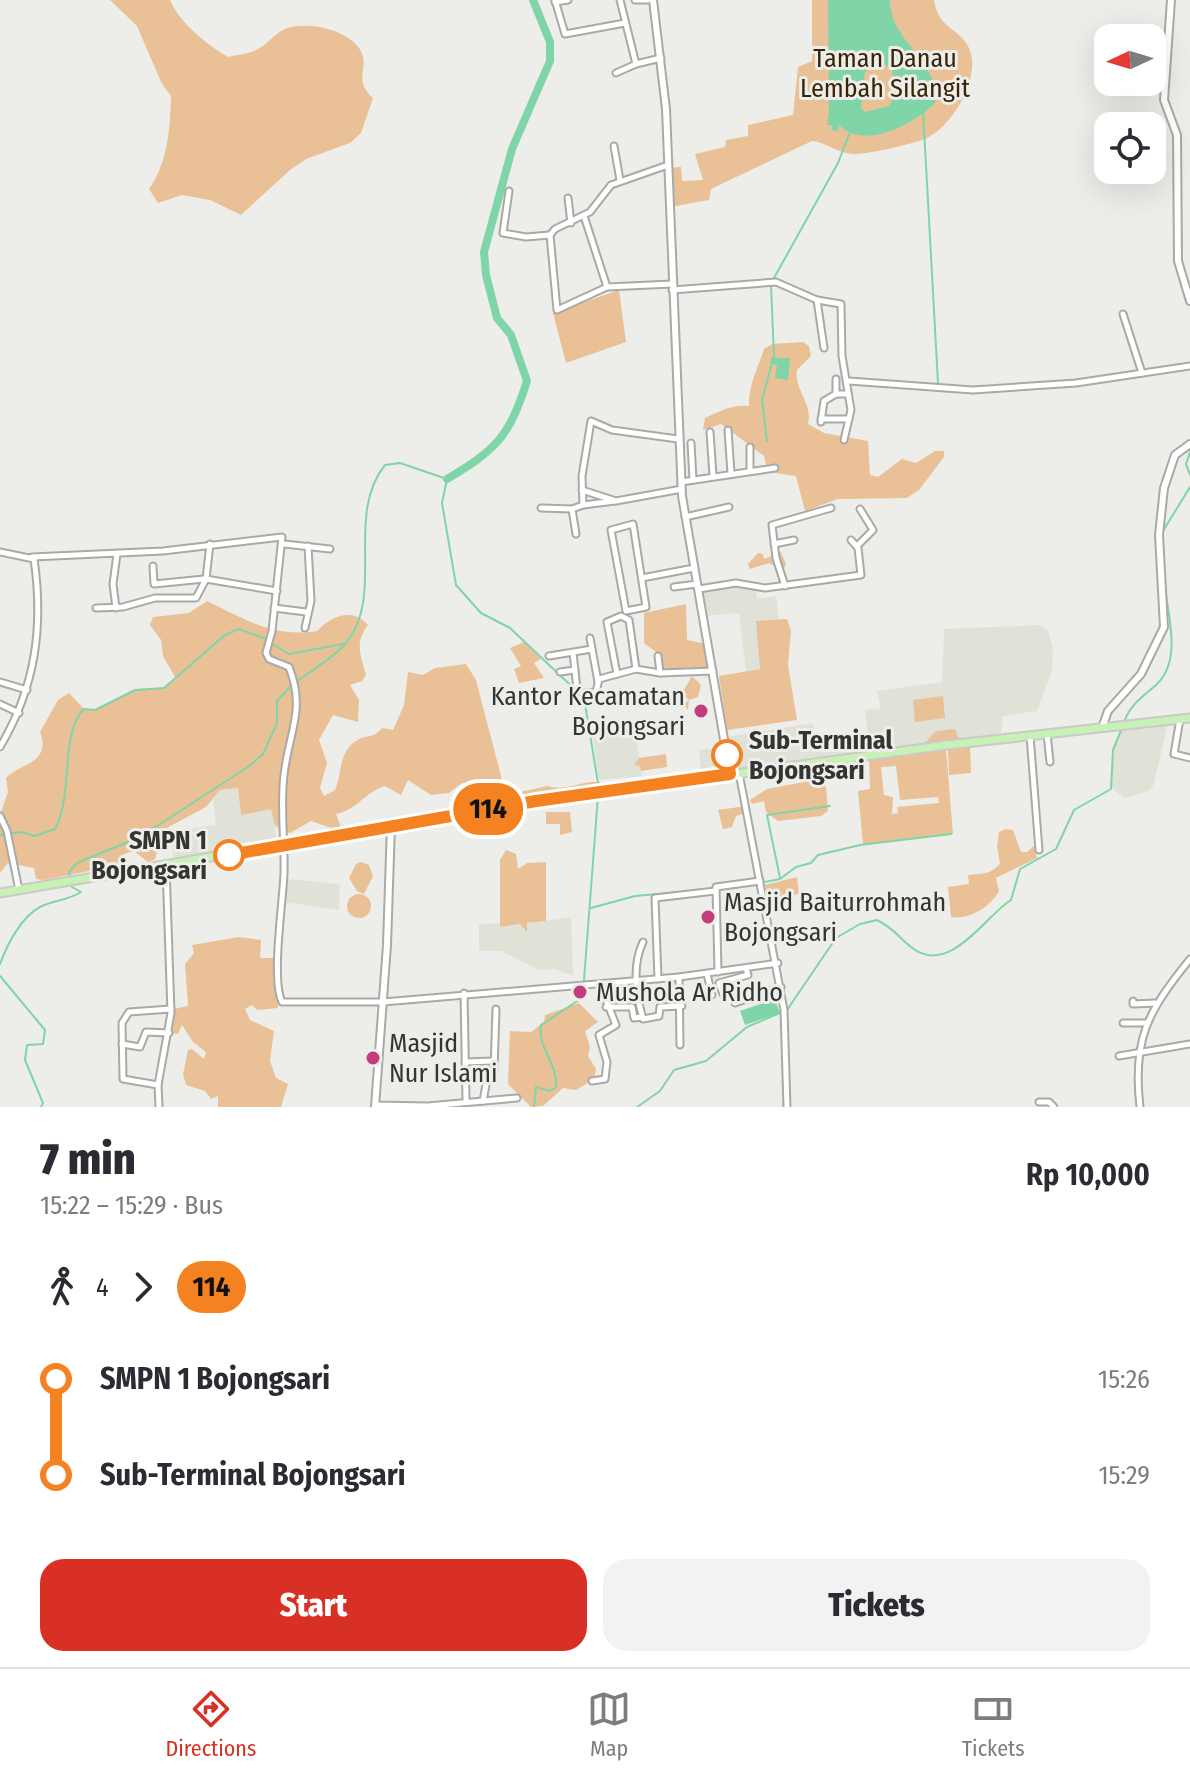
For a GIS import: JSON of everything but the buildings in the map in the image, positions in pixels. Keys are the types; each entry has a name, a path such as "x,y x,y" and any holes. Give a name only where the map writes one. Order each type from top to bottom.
{"main road":[{"path":"0,893 391,825 730,774 1190,718"}],"street":[{"path":"568,0 555,1 565,34 625,23"},
{"path":"620,0 636,64"},
{"path":"635,0 651,0 661,58 678,439 685,517 730,774"},
{"path":"1171,0 1164,100 1177,135 1178,261 1190,301"},
{"path":"616,73 661,58"},
{"path":"614,146 620,180"},
{"path":"668,165 611,185 584,216 555,229 550,235 557,310 607,287 776,282 817,300 841,304 842,356 849,381 849,419 844,440"},
{"path":"509,191 503,233 526,237 550,235"},
{"path":"568,198 571,223"},
{"path":"584,216 607,287"},
{"path":"817,300 824,348"},
{"path":"1123,314 1142,373"},
{"path":"849,381 973,390 1076,383 1190,366"},
{"path":"836,379 836,394"},
{"path":"848,394 836,394 824,401 821,420 849,419"},
{"path":"583,505 582,490 591,421 612,430 678,439"},
{"path":"728,430 731,473"},
{"path":"710,432 713,476"},
{"path":"691,443 693,480"},
{"path":"1102,728 1108,711 1144,669 1164,627 1159,535 1166,480 1179,447 1190,444"},
{"path":"750,447 750,471"},
{"path":"541,508 572,509 616,501 693,480 775,468"},
{"path":"582,490 616,501"},
{"path":"685,517 729,507"},
{"path":"785,586 772,525 831,508"},
{"path":"572,509 576,534"},
{"path":"857,546 873,530 860,509"},
{"path":"633,524 642,578 646,607 626,611 611,530 633,524"},
{"path":"0,552 32,557 117,554 278,535 284,544 267,655 289,667 299,709 285,771 281,817 281,1000 383,1002 464,993 600,985 778,963"},
{"path":"774,544 794,540"},
{"path":"674,587 736,583 765,588 861,575 857,546 851,540"},
{"path":"96,608 116,608 142,600 198,598 205,579 210,544"},
{"path":"284,544 330,549"},
{"path":"305,628 306,612 311,601 308,546"},
{"path":"116,608 113,584 117,554"},
{"path":"0,747 19,713 36,653 32,557"},
{"path":"153,566 154,584 205,579 277,591"},
{"path":"642,578 694,568"},
{"path":"274,608 306,612"},
{"path":"617,674 607,622 621,616 629,620 636,669"},
{"path":"590,638 599,687"},
{"path":"549,656 592,649"},
{"path":"573,653 577,689 582,693 594,693 599,687 599,679 636,669 660,673 713,671"},
{"path":"658,656 660,673"},
{"path":"560,672 575,670"},
{"path":"0,682 27,690"},
{"path":"0,704 19,713"},
{"path":"1180,719 1174,754 1190,758"},
{"path":"1047,734 1050,762"},
{"path":"1030,736 1039,850"},
{"path":"739,773 778,963 784,1012 787,1107"},
{"path":"0,816 10,842 19,890"},
{"path":"391,825 375,1106 428,1106 466,1100 517,1098"},
{"path":"159,1107 158,1085 171,1009 166,866"},
{"path":"658,979 656,897 761,883"},
{"path":"715,889 718,972"},
{"path":"642,1017 637,981 638,953 643,942"},
{"path":"1140,1107 1136,1080 1139,1052 1148,1023 1155,1003 1190,959"},
{"path":"723,994 719,983 747,976 746,968"},
{"path":"707,974 712,995"},
{"path":"679,977 682,1006 680,1045"},
{"path":"592,1081 606,1077 607,1062 599,1035 616,1025 606,1007 600,985"},
{"path":"735,1003 781,987"},
{"path":"464,993 466,1100"},
{"path":"1133,1001 1133,1004 1155,1003"},
{"path":"606,1007 633,1006 634,1018 659,1016 660,1007 682,1006"},
{"path":"158,1085 123,1079 125,1014 171,1009"},
{"path":"483,1101 493,1061 496,1009"},
{"path":"1123,1023 1148,1023"},
{"path":"122,1044 140,1047 146,1032 169,1033"},
{"path":"1119,1056 1190,1044"},
{"path":"465,1062 493,1061"},
{"path":"1039,1102 1049,1102 1054,1107"}],"shaded area":[{"path":"828,0 890,0 898,28 930,74 935,88 935,103 902,126 875,135 849,132 839,125 838,131 831,130 833,125 827,125","holes":["880,60 892,70 896,93 889,106 865,112 861,108 865,72"]},
{"path":"771,358 790,358 788,380 775,378 777,365 770,363"},
{"path":"735,584 756,588 757,599 776,596 779,621 767,669 746,672 739,613 704,616 701,590"},
{"path":"1039,625 1048,630 1053,649 1052,671 1037,711 1003,716 1001,737 736,771 731,768 727,737 813,723 816,742 868,735 865,710 881,709 877,691 942,682 944,629"},
{"path":"1168,722 1154,784 1149,791 1124,798 1111,787 1113,750 1122,728"},
{"path":"635,728 642,776 599,780 592,732"},
{"path":"724,747 726,770 701,772 699,750"},
{"path":"238,788 272,809 277,841 174,859 170,837 193,834 192,828 216,825 213,798 220,790"},
{"path":"287,879 340,884 339,910 285,902"},
{"path":"571,917 573,976 554,969 539,970 501,951 479,951 479,924 500,923 501,927"},
{"path":"775,999 780,1013 745,1025 740,1011"}],"green space":[{"path":"110,0 170,0 194,32 228,57 255,51 292,27 313,26 345,36 359,48 364,61 363,85 373,98 361,133 350,143 306,159 241,215 210,200 182,195 158,203 149,189 164,156 171,96 162,84 137,26"},
{"name":"Taman Danau Lembah Silangit","path":"812,0 934,0 944,23 965,41 972,60 968,86 955,111 937,132 927,138 880,151 848,153 812,141 711,189 709,200 670,207 668,168 681,167 682,181 703,180 695,154 725,147 726,140 748,136 748,125 793,115 798,67 812,61"},
{"path":"619,290 626,342 566,363 553,313"},
{"path":"803,342 809,346 811,356 797,370 797,377 808,409 808,424 824,433 868,441 870,475 878,477 902,459 916,463 935,451 944,451 944,457 919,490 907,498 838,499 805,511 796,476 768,472 764,456 721,424 703,430 705,418 732,407 749,406 752,384 764,349 772,344"},
{"path":"781,552 786,564 783,570 769,563 750,569 748,564 758,553 763,554 764,559"},
{"path":"207,601 259,625 286,632 317,631 335,618 349,615 362,619 368,625 360,644 366,675 362,681 350,685 359,700 358,722 333,715 319,740 327,763 320,788 324,796 335,790 344,755 352,744 382,728 393,730 404,705 408,672 423,675 435,668 466,664 476,680 506,795 548,786 561,788 594,782 600,782 600,790 490,806 481,804 476,785 462,783 449,793 431,795 408,780 401,795 385,786 350,809 336,814 341,827 337,830 311,821 290,833 275,826 271,809 241,815 238,788 220,790 206,807 163,830 155,859 148,862 134,851 124,854 115,866 43,880 36,879 34,868 8,863 0,873 0,815 8,792 6,778 38,757 42,751 40,732 58,700 69,693 84,709 95,710 135,690 164,688 176,679 163,656 161,640 150,625 153,617 189,613"},
{"path":"686,604 687,640 707,644 710,667 681,668 676,672 666,668 665,676 661,674 661,656 644,643 644,613"},
{"path":"787,619 791,631 788,665 797,720 727,730 719,676 760,669 756,621"},
{"path":"524,642 541,659 534,663 544,678 519,683 514,669 521,666 510,648"},
{"path":"692,676 701,685 698,697 689,700 682,693"},
{"path":"943,696 945,718 915,722 913,700"},
{"path":"955,729 960,741 922,746 936,731"},
{"path":"970,745 971,773 949,775 948,748"},
{"path":"946,749 953,834 863,844 858,791 870,789 869,758","holes":["896,766 900,800 938,797 939,803 897,807 898,813 892,814 893,797 884,795 881,767"]},
{"path":"666,754 667,767 641,771 640,766 634,765 639,758"},
{"path":"806,772 811,772 826,787 828,811 821,816 778,821 766,812 764,801 752,804 750,800 767,789 804,782"},
{"path":"742,807 742,814 736,816 732,827 723,829 718,810"},
{"path":"546,812 570,812 572,832 560,835 560,824 546,824"},
{"path":"1013,830 1021,852 1027,852 1034,846 1037,858 996,878 999,891 985,907 972,914 951,917 948,887 969,884 968,875 989,872 1000,864 997,846 999,832"},
{"path":"506,850 516,854 518,869 527,863 546,862 546,921 527,923 527,932 520,924 500,927 500,860"},
{"path":"356,864 369,865 373,876 364,894 357,891 349,878"},
{"path":"797,877 799,894 768,901 765,885"},
{"path":"359,894 370,901 371,906 364,917 359,918 348,911 347,906 354,895"},
{"path":"239,937 261,940 260,958 275,958 278,1008 257,1010 252,1005 245,1009 250,1020 274,1031 270,1061 276,1078 288,1084 281,1107 218,1107 218,1096 211,1099 205,1091 186,1085 183,1074 188,1050 192,1049 204,1059 206,1052 193,1042 182,1025 178,1034 172,1033 174,1009 188,1006 185,964 194,953 192,945"},
{"path":"579,1003 598,1022 585,1031 590,1047 588,1056 596,1069 594,1079 576,1090 563,1088 543,1106 531,1107 508,1084 510,1031 531,1032 544,1022 545,1015"}],"waterway":[{"path":"447,479 478,459 499,440 514,416 527,381 511,335 497,318 486,275 484,252 512,149 550,61 550,42 533,0"},
{"path":"923,111 938,383"},
{"path":"774,278 838,163 850,132"},
{"path":"767,441 762,400 774,356 771,286"},
{"path":"1190,452 1186,464 1190,475"},
{"path":"297,681 341,648 357,624 365,579 367,508 373,485 385,465 400,463 447,479 442,503 456,585 481,613 510,628 584,698 599,789"},
{"path":"1163,552 1163,531 1190,487"},
{"path":"1124,722 1134,705 1165,674 1169,663 1172,637 1165,587"},
{"path":"0,835 21,832 35,836 55,829 64,800 72,734 76,720 84,709 95,710 135,690 164,688 225,635 239,629 267,639"},
{"path":"272,644 289,654 343,644"},
{"path":"0,964 27,917 45,905 81,892 72,887 69,872 77,863 140,837 263,754 277,723 277,701 291,686"},
{"path":"637,1107 660,1091 674,1070 706,1061 747,1027 787,1010 836,938 860,924 877,920 925,954 939,955 966,941 1011,900 1020,869 1056,849 1074,810 1111,789 1113,750 1122,728"},
{"path":"534,1107 536,1087 550,1091 556,1087 554,1071 542,1041 541,1025 588,994 584,980 598,796"},
{"path":"780,878 767,815 830,806"},
{"path":"744,886 780,879 796,867 811,863 818,855 860,845 951,834"},
{"path":"591,908 635,896 714,889"},
{"path":"0,976 45,1030 43,1044 27,1045 25,1060 43,1103 41,1107"}],"bus line":[{"name":"114","path":"229,855 536,801 730,774 727,755"}],"place":[{"name":"Kantor Kecamatan Bojongsari","path":"701,711"},
{"name":"Sub-Terminal Bojongsari","path":"727,755"},
{"name":"SMPN 1 Bojongsari","path":"229,855"},
{"name":"Masjid Baiturrohmah Bojongsari","path":"708,917"},
{"name":"Mushola Ar Ridho","path":"580,992"},
{"name":"Masjid Nur Islami","path":"373,1058"}]}
